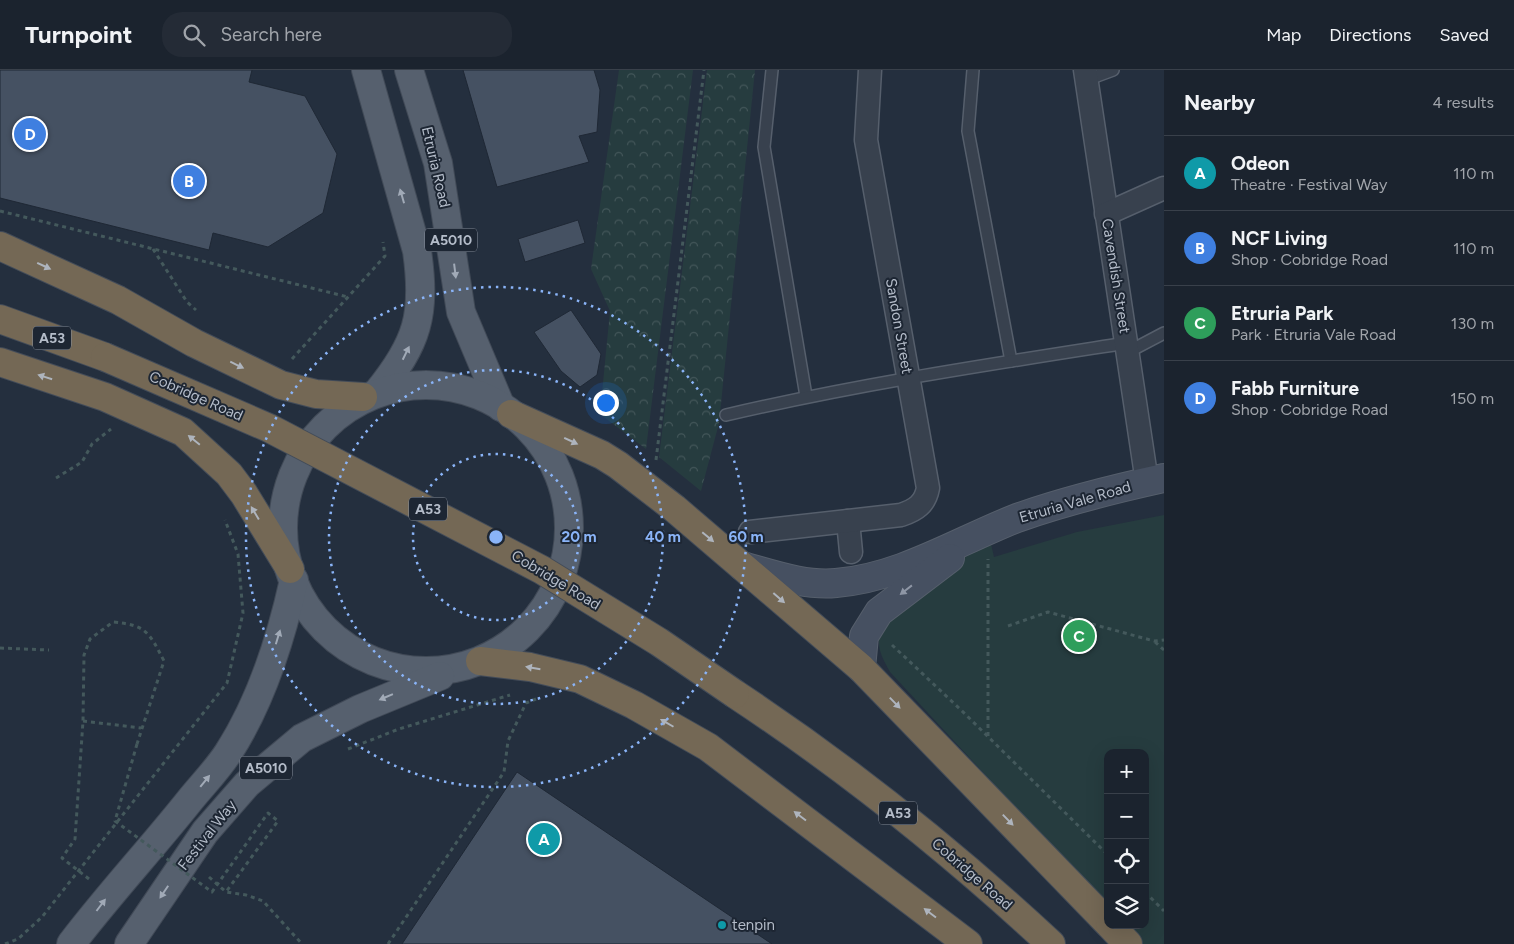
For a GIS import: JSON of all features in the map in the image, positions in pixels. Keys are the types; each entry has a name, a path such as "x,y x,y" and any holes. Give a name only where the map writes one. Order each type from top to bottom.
{"highway":[{"path":"0,246 118,300 194,343 281,385 316,394 370,395"},
{"name":"Cobridge Road","path":"0,319 105,357 269,428 542,570 659,642 801,738 926,835 1051,944"},
{"path":"0,362 105,397 183,432 198,443 234,480 292,574"},
{"path":"506,410 602,455 674,508 861,668 1104,919"},
{"path":"472,664 530,667 574,677 634,705 708,747 968,944"},
{"path":"1114,929 1128,944"}],"main road":[{"name":"A5010","path":"366,70 415,242 421,282 420,309 413,338 399,366 370,395"},
{"name":"Etruria Road","path":"410,70 438,163 452,243 461,312 506,410"},
{"path":"441,386 479,395 506,410 534,433 556,469 567,499 569,545 563,574 540,617 507,648 472,664 434,672 414,672 394,668 363,657 341,644 318,623 305,604 292,574 284,539 284,516 291,480 298,462 322,427 342,409 370,395 409,387 441,386"},
{"name":"Etruria Vale Road","path":"988,531 1017,518 1074,500 1155,480"},
{"path":"742,566 814,582 834,583 868,579 988,531"},
{"path":"861,668 864,636 879,612 988,531"},
{"name":"A5010","path":"71,944 108,895 157,840 228,753 265,678 288,605 292,574"},
{"name":"Festival Way","path":"129,944 205,832 247,784 302,738 360,709 472,664"}],"street":[{"name":"Sandon Street","path":"750,532 848,522 910,512 926,499 928,488 866,140 870,70"},
{"name":"Cavendish Street","path":"1085,75 1127,347 1155,480"},
{"path":"1106,214 1164,188"},
{"path":"848,522 851,552"}],"lane":[{"path":"772,70 764,147 806,396"},
{"path":"973,70 968,131 1011,361"},
{"path":"1085,75 1113,70"},
{"path":"726,415 806,396 908,378 1011,361 1127,347 1164,332"}],"path":[{"path":"656,464 704,70"},
{"path":"0,211 348,298"},
{"path":"288,364 385,256 382,237"},
{"path":"153,249 187,302 198,312"},
{"path":"56,478 82,462 92,444 112,428 120,432"},
{"path":"5,944 18,939 42,917 227,683 243,613 238,554 224,517"},
{"path":"988,531 988,736"},
{"path":"1008,626 1048,612 1154,642 1164,650"},
{"path":"108,895 62,858 75,839 83,721 84,655 90,640 113,622 134,624 151,635 164,661 114,821 212,892 268,813 278,821 226,892"},
{"path":"1154,642 1164,640"},
{"path":"891,644 988,736 1104,851"},
{"path":"0,648 49,650"},
{"path":"347,749 399,728 508,695 516,696"},
{"path":"388,944 504,772 508,741 526,703 538,698 523,696"},
{"path":"83,721 142,728"},
{"path":"205,874 226,892 246,895 263,901 302,944"},
{"path":"194,889 200,881"},
{"path":"1149,896 1164,911"}],"green space":[{"path":"619,70 693,70 646,449 600,414 610,311 591,269"},
{"path":"707,70 755,70 719,423 701,491 659,457"},
{"path":"1164,515 1164,944 1142,944 1129,929 1149,929 1149,749 1104,749 1104,903 890,672 880,651 880,633 886,617 988,531 994,557 1077,532"}],"building":[{"path":"0,70 252,70 249,82 305,96 337,154 323,213 268,247 213,233 209,250 0,198"},
{"path":"463,70 594,70 600,90 597,132 579,136 589,162 497,187"},
{"path":"578,220 585,243 525,262 518,239"},
{"path":"571,310 601,354 597,375 580,387 561,371 534,332"},
{"path":"517,772 714,905 772,944 402,944"}],"place":[{"name":"Fabb Furniture","path":"30,134"},
{"name":"NCF Living","path":"189,181"},
{"name":"Etruria Park","path":"1079,636"},
{"name":"Odeon","path":"544,839"},
{"name":"tenpin","path":"722,925"}]}
